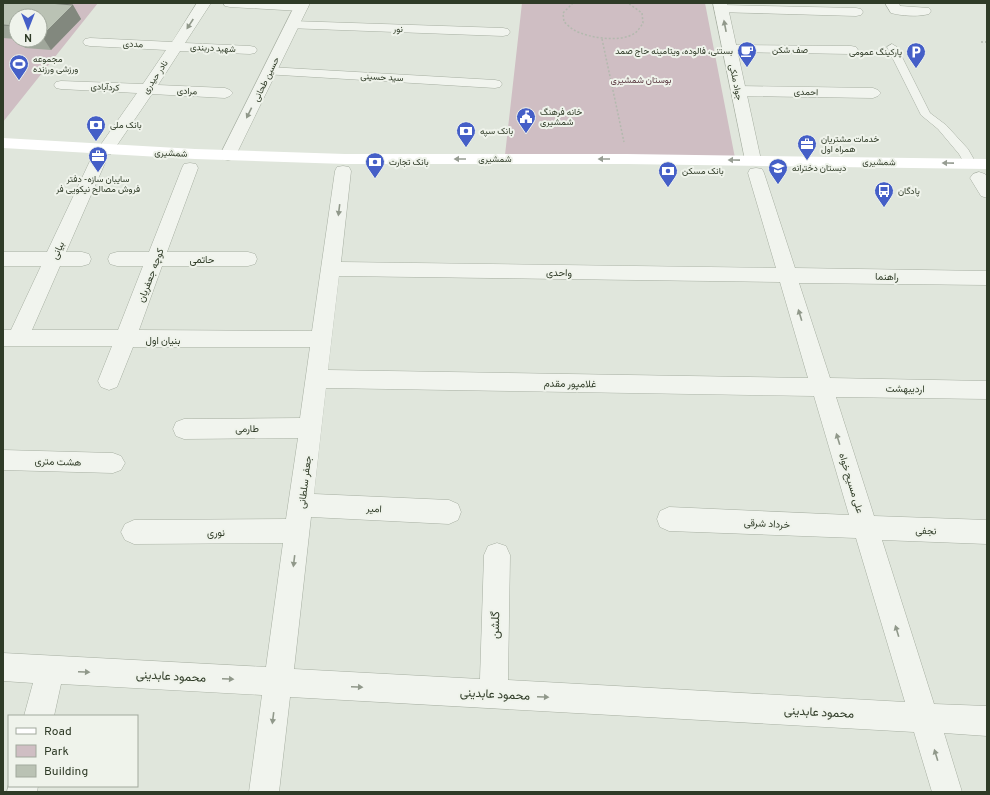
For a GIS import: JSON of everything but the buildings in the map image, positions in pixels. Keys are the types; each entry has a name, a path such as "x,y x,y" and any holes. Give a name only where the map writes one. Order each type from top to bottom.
{"main road":[{"name":"شمشیری","path":"3,144 101,156 193,161 344,165 755,167"},
{"name":"شمشیری","path":"3,158 101,156"},
{"name":"شمشیری","path":"344,165 627,159 755,167 982,175"}],"street":[{"name":"نادر حیدری","path":"101,156 148,89 204,3"},
{"path":"230,3 302,5"},
{"name":"حسین طحانی","path":"226,161 302,5"},
{"path":"721,6 856,12"},
{"name":"جواد ملکی","path":"721,6 755,167"},
{"path":"890,8 924,11"},
{"name":"نور","path":"292,25 503,32"},
{"name":"مددی","path":"90,42 176,46"},
{"name":"شهید دربندی","path":"176,46 250,50"},
{"name":"صف شکن","path":"730,49 851,50"},
{"name":"سید حسینی","path":"269,71 495,84"},
{"name":"کردآبادی","path":"62,84 148,89"},
{"name":"مرادی","path":"148,89 225,93"},
{"name":"احمدی","path":"738,91 873,93"},
{"name":"بیانی","path":"10,338 53,259 101,156"},
{"name":"کوچه جعفریان","path":"109,381 193,161"},
{"name":"جعفر سلطانی","path":"264,792 344,165"},
{"name":"علی مسیح خواه","path":"755,167 947,792"},
{"path":"3,259 82,259"},
{"name":"حاتمی","path":"117,259 248,259"},
{"name":"واحدی","path":"331,269 788,275"},
{"name":"راهنما","path":"788,275 987,278"},
{"name":"بنیان اول","path":"10,338 125,340 322,339"},
{"name":"غلامپور مقدم","path":"317,379 822,387"},
{"name":"اردیبهشت","path":"822,387 987,390"},
{"name":"طارمی","path":"184,429 310,428"},
{"name":"هشت متری","path":"4,462 113,463"},
{"name":"امیر","path":"300,505 448,512"},
{"name":"خرداد شرقی","path":"669,519 866,528"},
{"name":"نجفی","path":"866,528 987,532"},
{"name":"نوری","path":"134,532 297,531"},
{"name":"گلشن","path":"494,694 497,555"},
{"name":"محمود عابدینی","path":"3,667 987,721"},
{"path":"39,715 50,670"}],"lane":[{"path":"892,47 926,115 942,127 982,175"}],"path":[{"path":"573,3 563,12 563,20 567,26 576,32 602,39 628,36 642,26 644,19 641,12 628,3"},
{"path":"602,39 627,159"},
{"path":"981,42 987,42"}],"green space":[{"name":"مجموعه ورزشی ورزنده","path":"3,3 98,3 3,122"},
{"name":"بوستان شمشیری","path":"522,3 705,3 735,158 505,155"}],"place":[{"name":"بستنی، فالوده، ویتامینه حاج صمد","path":"747,68"},
{"name":"پارکینگ عمومی","path":"916,69"},
{"name":"مجموعه ورزشی ورزنده","path":"19,81"},
{"name":"خانه فرهنگ شمشیری","path":"526,134"},
{"name":"بانک ملی","path":"96,142"},
{"name":"بانک سپه","path":"466,148"},
{"name":"خدمات مشتریان همراه اول","path":"807,161"},
{"name":"سایبان سازه- دفتر فروش مصالح نیکویی فر","path":"98,173"},
{"name":"بانک تجارت","path":"375,179"},
{"name":"دبستان دخترانه","path":"778,185"},
{"name":"بانک مسکن","path":"668,188"},
{"name":"پادگان","path":"884,208"}]}
